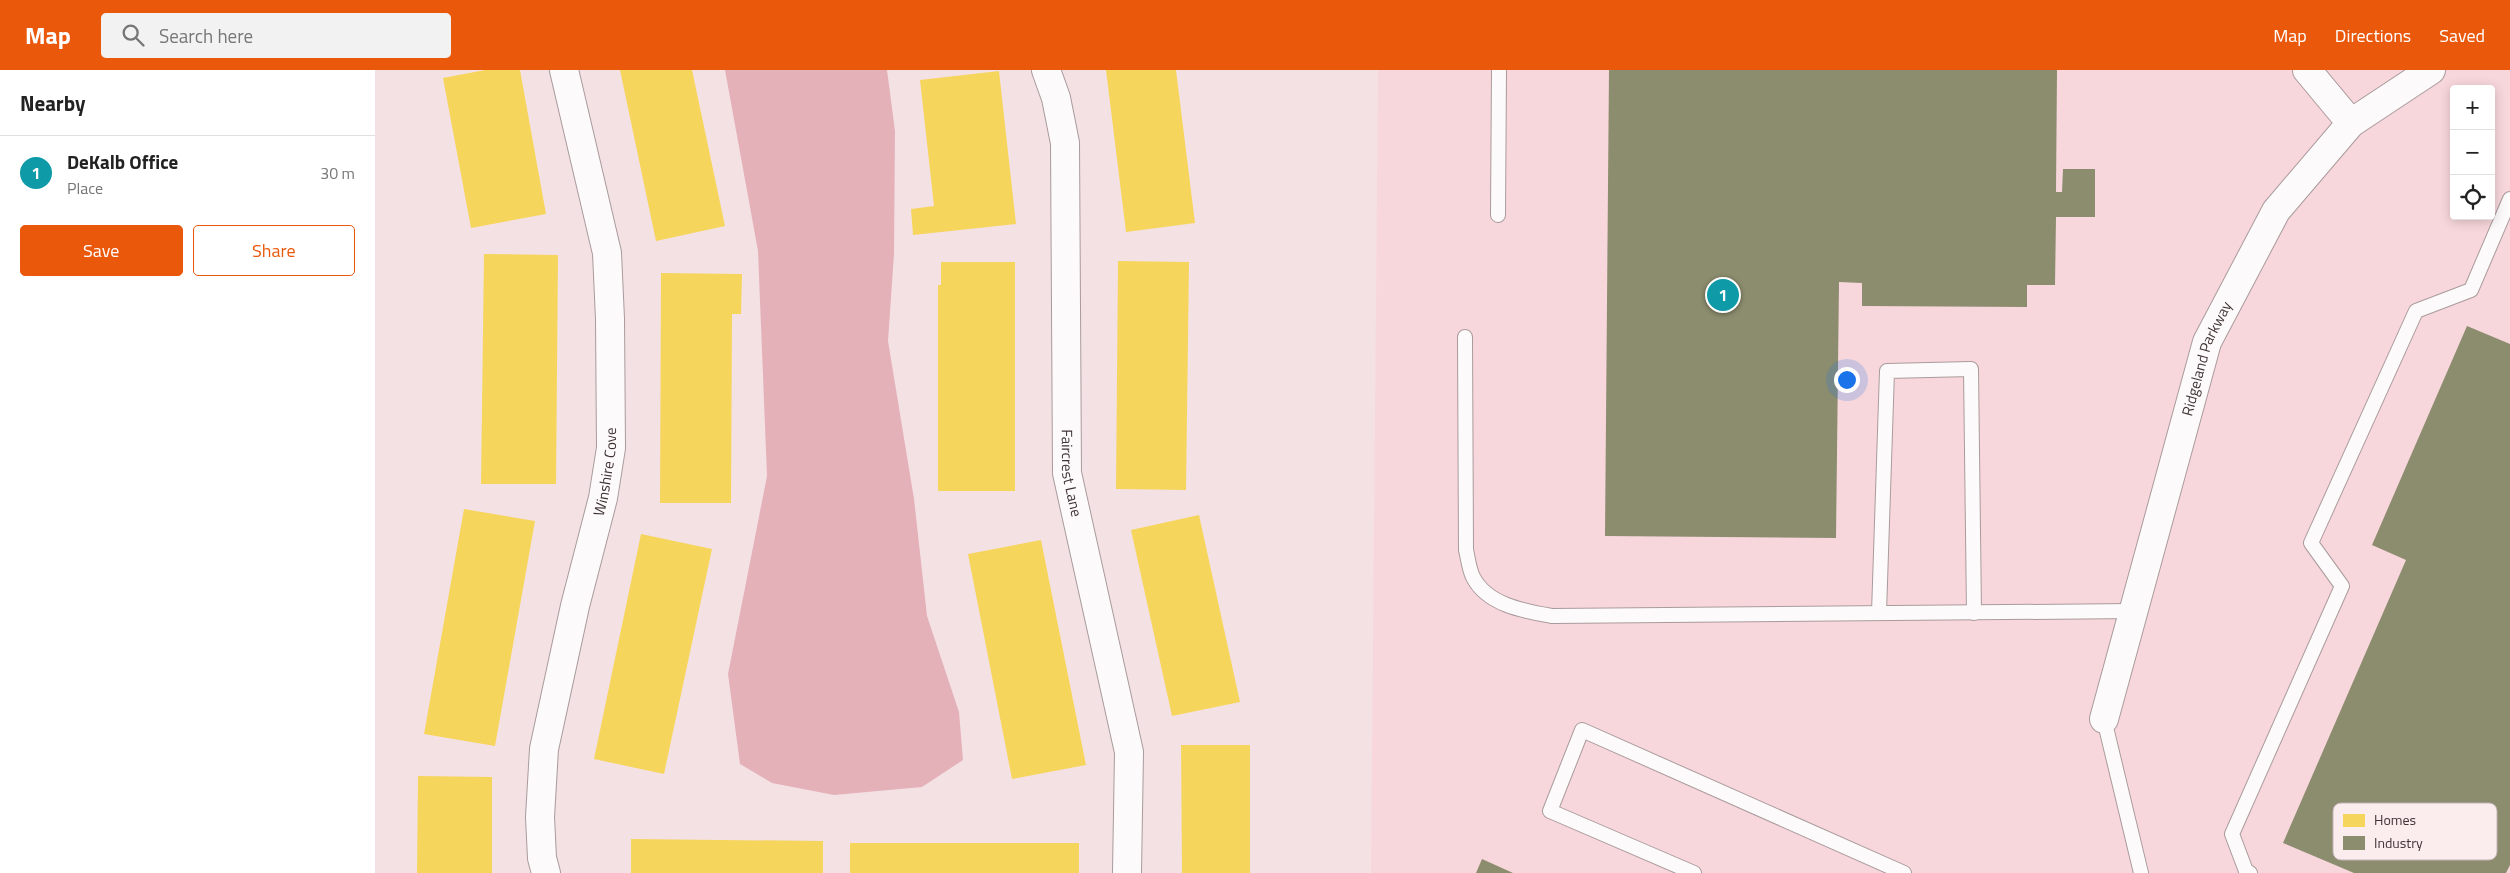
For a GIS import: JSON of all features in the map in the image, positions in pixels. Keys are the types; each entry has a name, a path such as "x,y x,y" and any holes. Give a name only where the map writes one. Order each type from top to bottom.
{"street":[{"name":"Winshire Cove","path":"546,873 542,858 540,817 544,749 575,606 603,498 611,448 610,319 607,253 563,70"},
{"name":"Faircrest Lane","path":"1046,70 1056,98 1065,143 1067,473 1129,752 1127,873"},
{"path":"2307,70 2351,123"},
{"name":"Ridgeland Parkway","path":"2105,719 2207,342 2276,211 2351,123 2431,70"}],"lane":[{"path":"1498,215 1499,70"},
{"path":"2250,873 2246,871 2232,834 2342,586 2311,543 2415,311 2471,290 2510,199"},
{"path":"1465,338 1466,550 1473,578 1493,600 1524,611 1551,616 2134,611"},
{"path":"1879,613 1887,371 1971,370 1974,612"},
{"path":"2105,719 2141,873"},
{"path":"1693,873 1550,811 1582,730 1905,873"}],"shaded area":[{"path":"725,70 887,70 895,131 894,254 888,341 914,499 927,616 959,712 963,760 922,787 834,795 772,783 740,764 728,674 767,476 758,251"},
{"path":"1378,70 2510,70 2510,873 1371,873"}],"building: Homes":[{"path":"485,70 520,70 546,214 471,228 443,78"},
{"path":"620,70 692,70 725,226 656,241"},
{"path":"1106,70 1176,70 1195,223 1126,232"},
{"path":"999,71 1016,224 913,235 911,209 934,206 920,80"},
{"path":"484,254 558,255 556,484 481,484"},
{"path":"1118,261 1189,262 1186,490 1116,489"},
{"path":"941,262 1015,262 1015,491 938,491 938,285 941,285"},
{"path":"661,273 742,274 741,314 732,314 731,503 660,503"},
{"path":"464,509 535,521 495,746 424,734"},
{"path":"1199,515 1240,702 1172,716 1131,530"},
{"path":"641,534 712,549 664,774 594,759"},
{"path":"1041,540 1086,765 1012,779 968,554"},
{"path":"1181,745 1250,745 1250,873 1182,873"},
{"path":"418,776 492,777 492,873 417,873"},
{"path":"631,839 823,841 823,873 631,873"},
{"path":"850,843 1079,843 1079,873 850,873"}],"building: Industry":[{"path":"1609,70 2057,70 2056,192 2062,192 2063,169 2095,169 2095,217 2056,217 2055,285 2027,285 2027,307 1862,306 1862,283 1839,282 1836,538 1605,536"},
{"path":"2467,326 2510,344 2510,865 2506,873 2354,873 2283,843 2406,560 2372,545"},
{"path":"1482,859 1513,873 1476,873"}],"place":[{"name":"DeKalb Office","path":"1723,295"}]}
